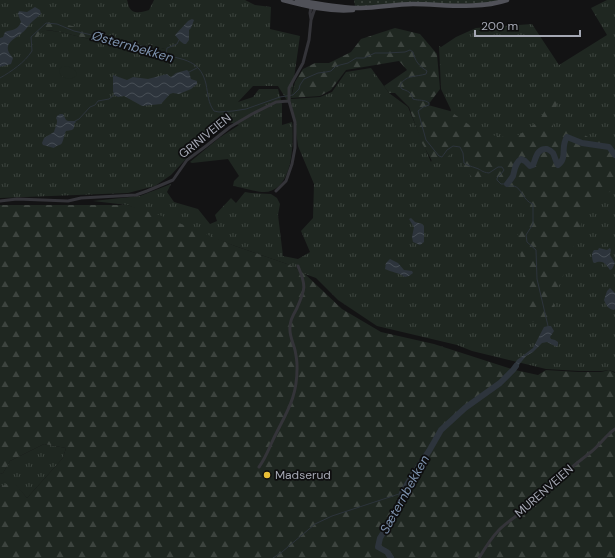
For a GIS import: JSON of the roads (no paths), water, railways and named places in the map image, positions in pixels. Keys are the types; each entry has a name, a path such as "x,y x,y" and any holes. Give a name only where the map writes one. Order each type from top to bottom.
{"main road":[{"path":"283,0 314,6 360,8 413,4 471,6 507,0"},
{"path":"297,0 314,6"}],"street":[{"path":"276,191 286,181 292,164 295,148 295,122 288,97 289,88 303,63 309,40 311,20 310,13 314,6"},
{"name":"GRINIVEIEN","path":"0,201 68,200 136,195 173,180 187,160 230,127 252,114 288,97"},
{"path":"259,467 266,457 293,400 296,388 296,353 290,335 290,326 292,317 303,293 303,277 298,266"},
{"name":"MURENVEIEN","path":"479,558 498,530 531,504 580,460 598,447 608,434 615,429"}],"water":[{"path":"35,7 40,10 41,14 24,31 12,40 8,46 9,53 13,58 11,64 0,67 0,38 3,37 5,32 18,27 21,22 18,14 19,11 27,12"},
{"path":"192,19 194,20 189,30 189,40 186,44 184,44 175,35 188,21"},
{"path":"187,70 191,79 197,81 197,84 191,89 179,94 170,94 161,104 142,106 124,96 118,97 114,95 113,75 127,80 133,77 148,79 167,74 171,77 176,73"},
{"path":"60,114 63,114 68,121 76,122 74,124 74,128 66,131 60,145 54,148 43,145 42,143 44,138 54,132 57,123 56,118"},
{"path":"411,218 415,222 424,226 424,242 420,245 413,242 412,237 414,227 409,219"},
{"path":"599,248 607,250 610,248 610,255 615,263 612,269 610,270 602,262 593,262 592,253 594,250 598,250"},
{"path":"390,259 398,263 404,270 412,271 413,273 405,277 401,274 385,269 386,263"},
{"path":"610,288 615,293 614,310 610,309 604,300 607,291"},
{"path":"551,326 554,331 550,337 558,342 557,347 547,342 542,343 533,352 526,356 518,366 514,365 517,360 533,348 544,327"}],"waterway":[{"name":"Østernbekken","path":"0,78 18,66 29,55 32,51 31,37 46,23 57,24 74,31 155,49 166,55 188,61 201,71 206,84 209,102 214,111 219,112 246,109 280,97 293,95 299,89 304,79 318,73 331,71 336,66 348,63 356,58 364,58 375,53 405,52 410,50 413,52 418,63 427,71 426,74 407,78 400,86 402,89 408,91 413,99 429,103 429,105 418,111 426,140 439,156 442,157 447,150 453,146 460,147 463,153 464,163 484,172 489,173 498,167 502,167 504,170 497,180 501,184 517,187 527,200 533,204 533,224 526,235 527,242 536,250 537,279 548,326"},
{"path":"166,54 167,48 177,44 179,40"},
{"path":"189,72 197,68"},
{"path":"75,121 98,101 109,99 114,95"},
{"path":"507,184 513,176 518,162 521,159 530,166 533,165 537,154 541,150 547,149 551,151 558,165 563,159 564,145 567,137 582,143 609,147 615,155"},
{"name":"Sæternbekken","path":"391,558 387,552 378,547 380,538 400,506 402,493 441,430 465,408 500,383 516,366"},
{"path":"273,558 315,524 332,516 402,493"}],"place":[{"name":"Madserud","path":"267,475"}]}
